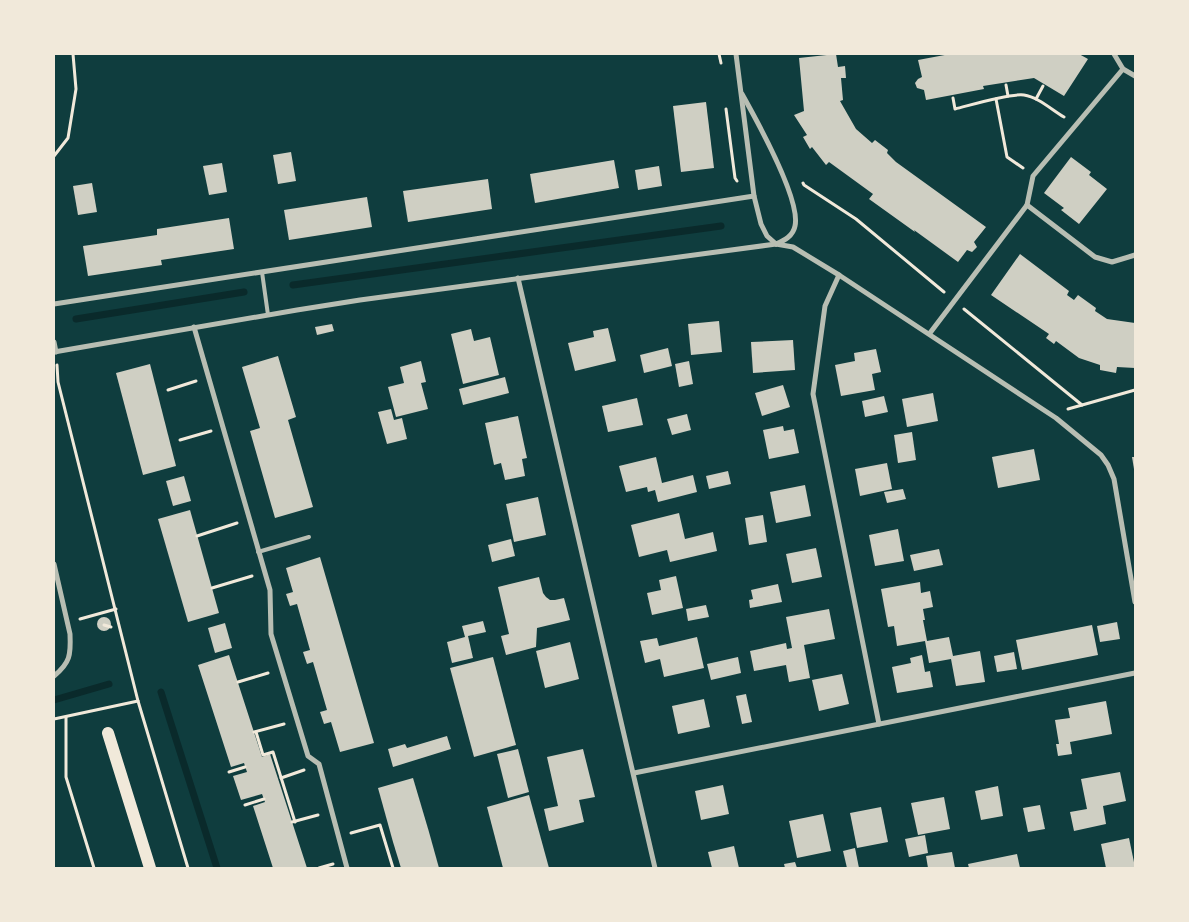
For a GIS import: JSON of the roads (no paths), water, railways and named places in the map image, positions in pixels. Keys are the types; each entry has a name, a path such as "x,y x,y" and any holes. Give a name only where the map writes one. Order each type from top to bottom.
{"main road":[{"path":"108,733 150,868"}],"street":[{"path":"736,54 754,196 760,224 767,236 776,244"},
{"path":"1114,54 1124,69 1135,76"},
{"path":"930,334 1027,205 1033,176 1124,69"},
{"path":"740,91 782,174 796,217 795,227 788,238 776,244"},
{"path":"54,304 754,196"},
{"path":"1027,205 1095,257 1112,262 1135,255"},
{"path":"54,342 55,352 268,315 518,278 776,244 793,247 1052,414 1101,455 1114,479 1133,576 1135,602"},
{"path":"839,275 825,306 813,394 879,724"},
{"path":"518,278 655,868"},
{"path":"194,327 270,590 271,634 308,756 319,764 347,868"},
{"path":"54,564 70,639 69,658 64,668 54,676"},
{"path":"634,773 1135,673"}],"lane":[{"path":"262,272 268,315"},
{"path":"258,552 310,537"}],"waterway":[{"path":"293,285 721,226"},
{"path":"76,319 244,292"},
{"path":"54,700 109,684"},
{"path":"161,692 217,868"}]}
